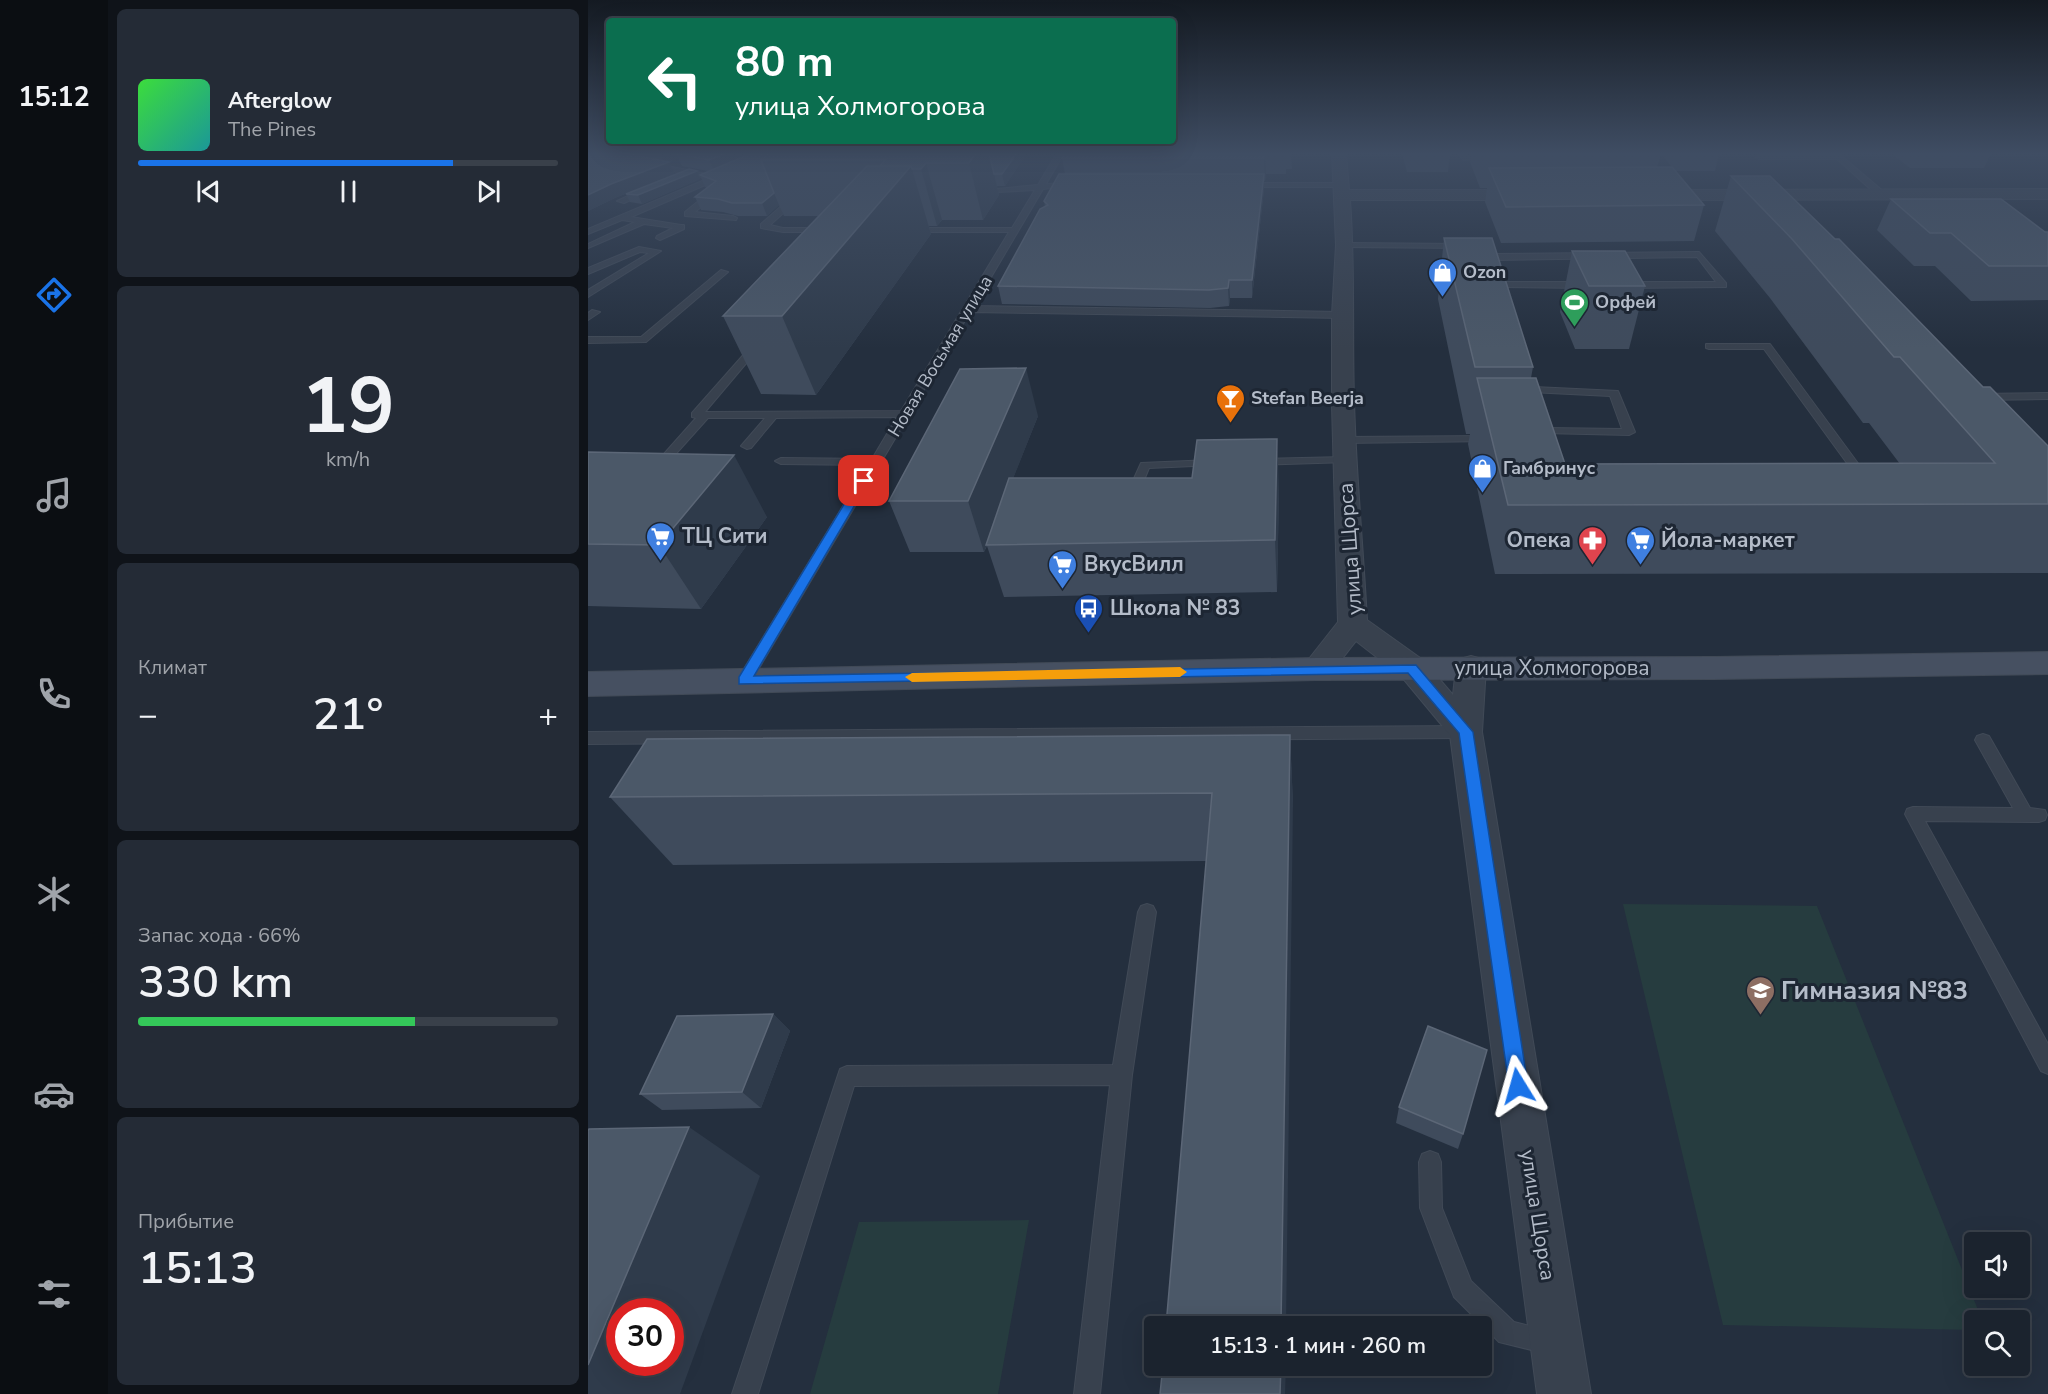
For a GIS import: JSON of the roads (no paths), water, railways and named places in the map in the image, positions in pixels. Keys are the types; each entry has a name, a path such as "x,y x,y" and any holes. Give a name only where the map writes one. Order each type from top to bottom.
{"main road":[{"name":"улица Холмогорова","path":"588,684 1316,669 1715,668 2048,663"}],"street":[{"name":"улица Щорса","path":"1344,218 1345,245 1342,315 1345,450 1353,624 1412,668 1466,732 1564,1394"},
{"path":"1316,669 1353,624"},
{"path":"1466,732 1472,667"}],"lane":[{"path":"622,218 681,227 660,238"},
{"path":"588,232 622,218"},
{"path":"773,218 764,226 783,230 829,230"},
{"name":"Новая Восьмая улица","path":"744,681 1025,218"},
{"path":"778,219 783,230 780,239 787,240"},
{"path":"590,246 644,221"},
{"path":"899,230 1022,224"},
{"path":"1345,245 1477,249 1499,276 1595,285"},
{"path":"588,271 639,249 657,251 588,294"},
{"path":"1499,276 1699,254 1723,285 1618,285"},
{"path":"588,340 644,340 724,272"},
{"path":"969,309 1342,315"},
{"path":"765,336 696,415 905,414"},
{"path":"1709,346 1767,346 1870,487"},
{"path":"1534,390 1614,393 1629,432 1543,431"},
{"path":"1986,405 1978,397 2048,396"},
{"path":"669,455 705,415"},
{"path":"747,446 774,415"},
{"path":"1124,494 1135,494 1146,465 1233,463 1345,450 1505,439"},
{"path":"781,461 875,462"},
{"path":"588,738 1466,732"},
{"path":"1983,740 2032,814 1913,814 2048,1064"},
{"path":"1087,1394 1122,1075 1147,912"},
{"path":"745,1394 846,1076 1122,1075"},
{"path":"1430,1162 1431,1208 1462,1289 1508,1333 1557,1344"}],"place":[{"name":"Ozon","path":"1442,298"},
{"name":"Орфей","path":"1574,328"},
{"name":"Stefan Beerja","path":"1230,424"},
{"name":"Гамбринус","path":"1482,494"},
{"name":"ТЦ Сити","path":"661,562"},
{"name":"Опека","path":"1592,566"},
{"name":"Йола-маркет","path":"1640,566"},
{"name":"ВкусВилл","path":"1063,590"},
{"name":"Школа № 83","path":"1089,634"},
{"name":"Гимназия №83","path":"1760,1016"}]}
